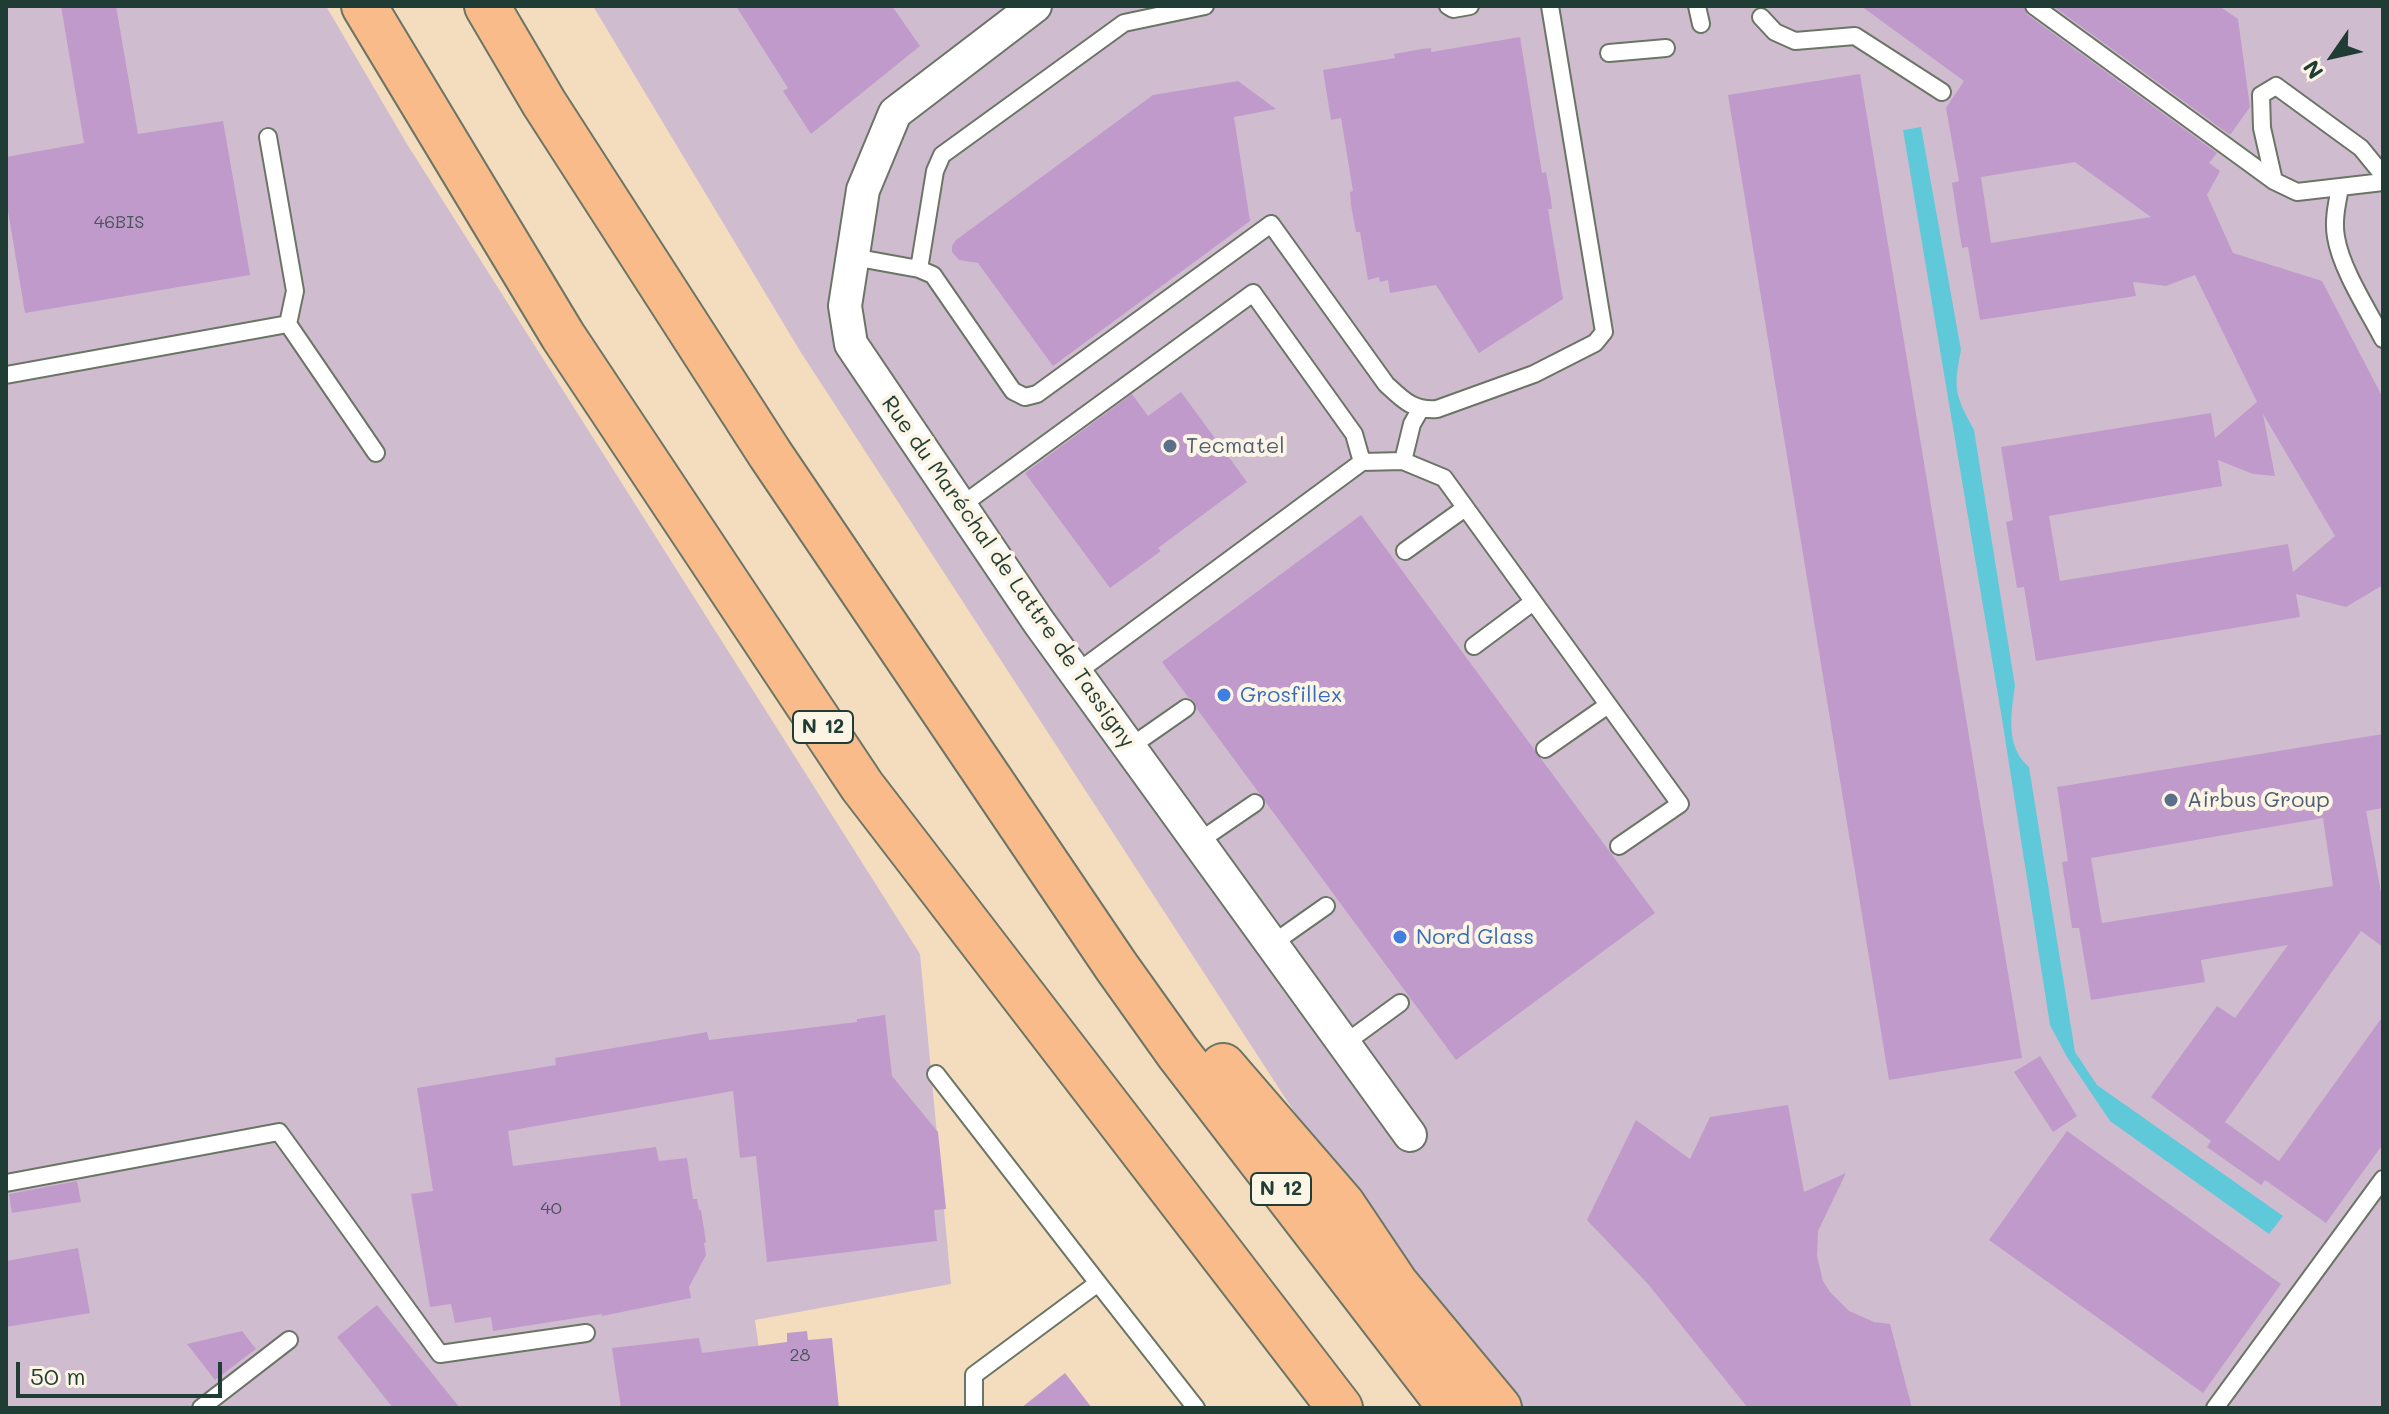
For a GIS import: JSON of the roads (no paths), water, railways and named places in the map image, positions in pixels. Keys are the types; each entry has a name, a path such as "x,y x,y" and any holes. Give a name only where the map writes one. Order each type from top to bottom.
{"highway":[{"name":"N 12","path":"364,6 563,336 862,786 1340,1408"},
{"name":"N 12","path":"487,6 544,103 770,454 1116,966 1196,1076 1451,1408"},
{"path":"1116,966 1188,1024 1343,1205 1396,1284 1499,1408"}],"street":[{"name":"Rue du Maréchal de Lattre de Tassigny","path":"1035,6 895,113 863,190 845,306 851,344 1076,673 1410,1135"}],"lane":[{"path":"919,269 935,171 942,155 1124,23 1205,6"},
{"path":"1448,6 1453,9 1470,6"},
{"path":"853,257 919,269 933,275 1013,391 1025,397 1037,394 1271,224 1386,384 1406,403 1420,410 1437,409 1534,374 1595,343 1604,332 1550,6"},
{"path":"1697,6 1701,24"},
{"path":"2034,6 2274,181 2297,192 2383,182"},
{"path":"1761,17 1775,32 1795,41 1855,36 1942,92"},
{"path":"1609,53 1666,48"},
{"path":"2274,181 2262,128 2261,95 2276,86 2361,148 2383,175"},
{"path":"268,137 295,291 288,324 376,453"},
{"path":"2340,188 2336,207 2336,238 2345,265 2383,339"},
{"path":"962,505 1253,293 1354,434 1362,462"},
{"path":"6,375 288,324"},
{"path":"1403,461 1412,424 1420,410"},
{"path":"1076,673 1362,462 1403,461 1444,478 1680,804 1619,846"},
{"path":"1405,551 1465,508"},
{"path":"1474,646 1533,602"},
{"path":"1545,749 1608,705"},
{"path":"1130,747 1186,708"},
{"path":"1198,842 1255,803"},
{"path":"1272,944 1326,906"},
{"path":"1344,1044 1400,1003"},
{"path":"936,1074 1196,1408"},
{"path":"6,1183 279,1132 440,1354 586,1333"},
{"path":"2215,1408 2383,1179"},
{"path":"974,1408 974,1375 1098,1283"},
{"path":"201,1408 289,1340"}],"water":[{"path":"1921,127 1961,350 1957,392 1974,430 2015,686 2011,719 2013,740 2021,759 2029,767 2075,1052 2097,1085 2283,1216 2269,1234 2110,1121 2067,1057 2050,1025 1903,130"}],"place":[{"name":"Tecmatel","path":"1170,446"},
{"name":"Grosfillex","path":"1224,695"},
{"name":"Airbus Group","path":"2171,800"},
{"name":"Nord Glass","path":"1400,937"}]}
